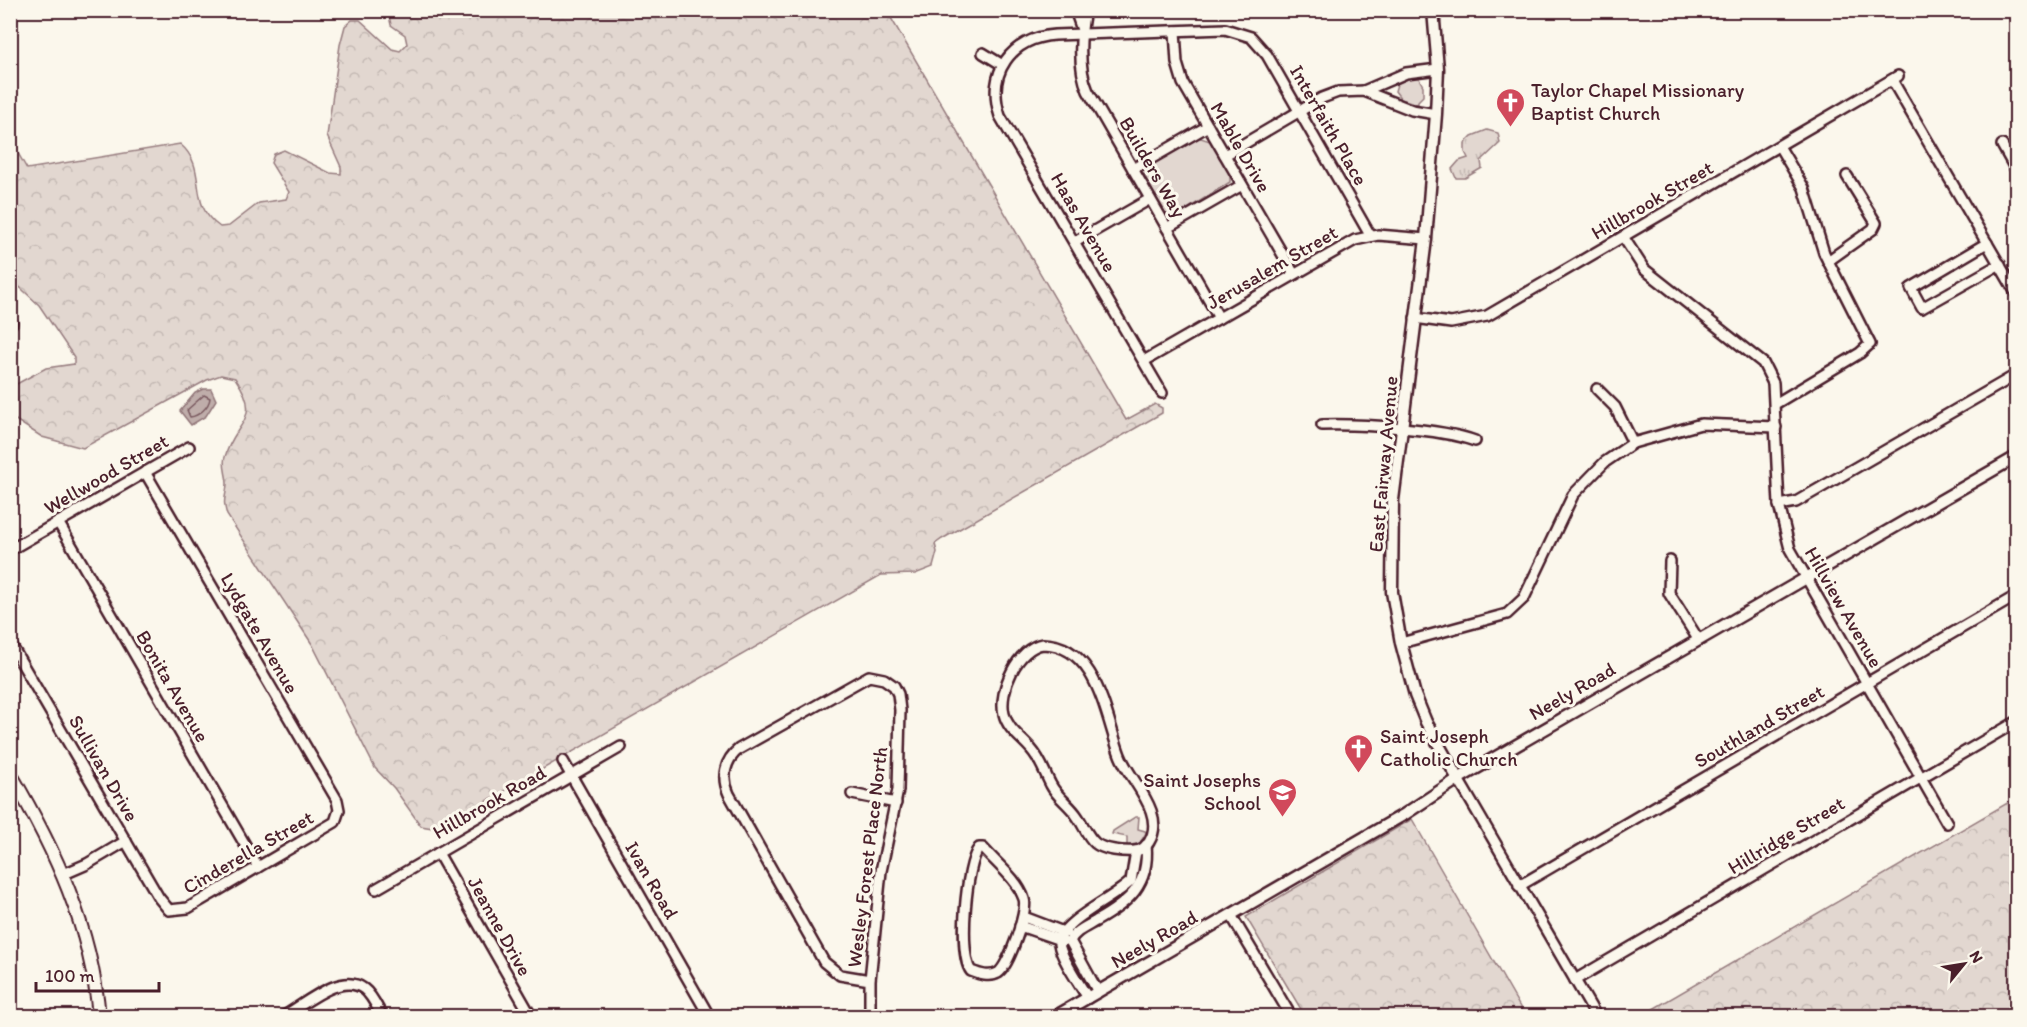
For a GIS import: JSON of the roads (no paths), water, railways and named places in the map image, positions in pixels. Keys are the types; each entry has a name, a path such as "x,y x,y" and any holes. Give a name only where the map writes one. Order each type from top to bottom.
{"main road":[{"path":"10,773 46,836 64,874 84,933 99,1017"}],"street":[{"name":"Builders Way","path":"1075,10 1081,31 1086,87 1219,318"},
{"name":"Builders Way","path":"1081,31 1085,10"},
{"name":"East Fairway Avenue","path":"1432,10 1438,69 1436,114 1426,239 1393,500 1392,592 1401,643 1426,722 1596,1017"},
{"name":"Interfaith Place","path":"1175,31 1225,29 1251,37 1264,50 1371,235"},
{"path":"983,53 1001,64 1012,51 1034,38 1081,31 1175,31"},
{"name":"Mable Drive","path":"1175,31 1181,79 1294,274"},
{"name":"Haas Avenue","path":"1001,64 996,95 1000,116 1162,393"},
{"path":"1225,155 1332,94 1364,91 1413,71 1438,69"},
{"name":"Hillbrook Street","path":"1415,318 1450,323 1487,316 1895,78 1988,243"},
{"path":"1391,80 1393,102"},
{"path":"1364,91 1412,110 1436,114"},
{"path":"1133,169 1208,126"},
{"path":"2002,145 2016,170"},
{"path":"1775,404 1860,353 1870,344 1828,261 1804,188 1779,146"},
{"path":"1828,261 1873,229 1876,223 1847,176"},
{"path":"1167,228 1242,185"},
{"path":"1075,242 1150,198"},
{"name":"Jerusalem Street","path":"1144,361 1351,242 1371,235 1426,239"},
{"name":"Hillview Avenue","path":"1624,237 1644,269 1763,363 1773,383 1779,505 1790,549 1947,823"},
{"path":"2000,264 1922,308 1911,288 1988,243 2000,264 2016,293"},
{"path":"1779,505 1796,502 2016,375"},
{"path":"1597,389 1615,407 1633,443"},
{"path":"1401,643 1507,614 1524,598 1574,495 1605,462 1633,443 1701,424 1776,427"},
{"path":"1322,425 1461,435 1475,441"},
{"name":"Wellwood Street","path":"10,550 189,447"},
{"name":"Neely Road","path":"1056,1017 1405,814 1458,779 1698,639 2016,457"},
{"name":"Lydgate Avenue","path":"145,472 337,800 339,813"},
{"name":"Bonita Avenue","path":"58,522 258,867"},
{"path":"1670,561 1669,593 1698,639"},
{"name":"Southland Street","path":"1519,886 2016,596"},
{"name":"Sullivan Drive","path":"10,643 159,898 169,910"},
{"path":"1043,644 1065,648 1078,656 1096,686 1108,712 1123,764 1152,812 1151,838 1146,845 1136,851 1110,849 1095,843 1074,812 1053,788 1033,751 1014,733 1006,721 1003,713 1004,695 1020,660 1030,649 1043,644"},
{"name":"Wesley Forest Place North","path":"870,980 840,975 824,963 729,794 724,777 728,762 744,746 865,677 878,677 894,686 899,699 900,764 896,803 881,871 870,980 870,1017"},
{"name":"Hillridge Street","path":"1575,980 2016,722"},
{"name":"Hillbrook Road","path":"376,889 621,747"},
{"name":"Ivan Road","path":"563,760 709,1017"},
{"path":"852,794 896,803"},
{"name":"Cinderella Street","path":"169,910 188,908 333,824 339,813"},
{"path":"64,874 126,841"},
{"path":"1022,921 1071,938 1138,890 1142,884 1146,845"},
{"path":"980,848 983,848 1016,885 1024,899 1022,921 1000,972 991,975 978,974 968,967 964,953 970,876 980,848"},
{"path":"1061,936 1131,881 1136,851"},
{"name":"Jeanne Drive","path":"438,853 531,1017"},
{"path":"1094,910 1099,919"},
{"path":"1231,915 1291,1017"},
{"path":"1061,936 1067,962 1088,998"},
{"path":"1071,938 1077,956 1098,992"},
{"path":"1067,962 1077,956"},
{"path":"284,1017 336,986 354,984 368,993 382,1017"}],"water":[{"path":"203,389 211,389 216,400 206,416 191,425 180,411 195,393"}],"place":[{"name":"Taylor Chapel Missionary Baptist Church","path":"1510,128"},
{"name":"Saint Joseph Catholic Church","path":"1359,774"},
{"name":"Saint Josephs School","path":"1282,818"}]}
